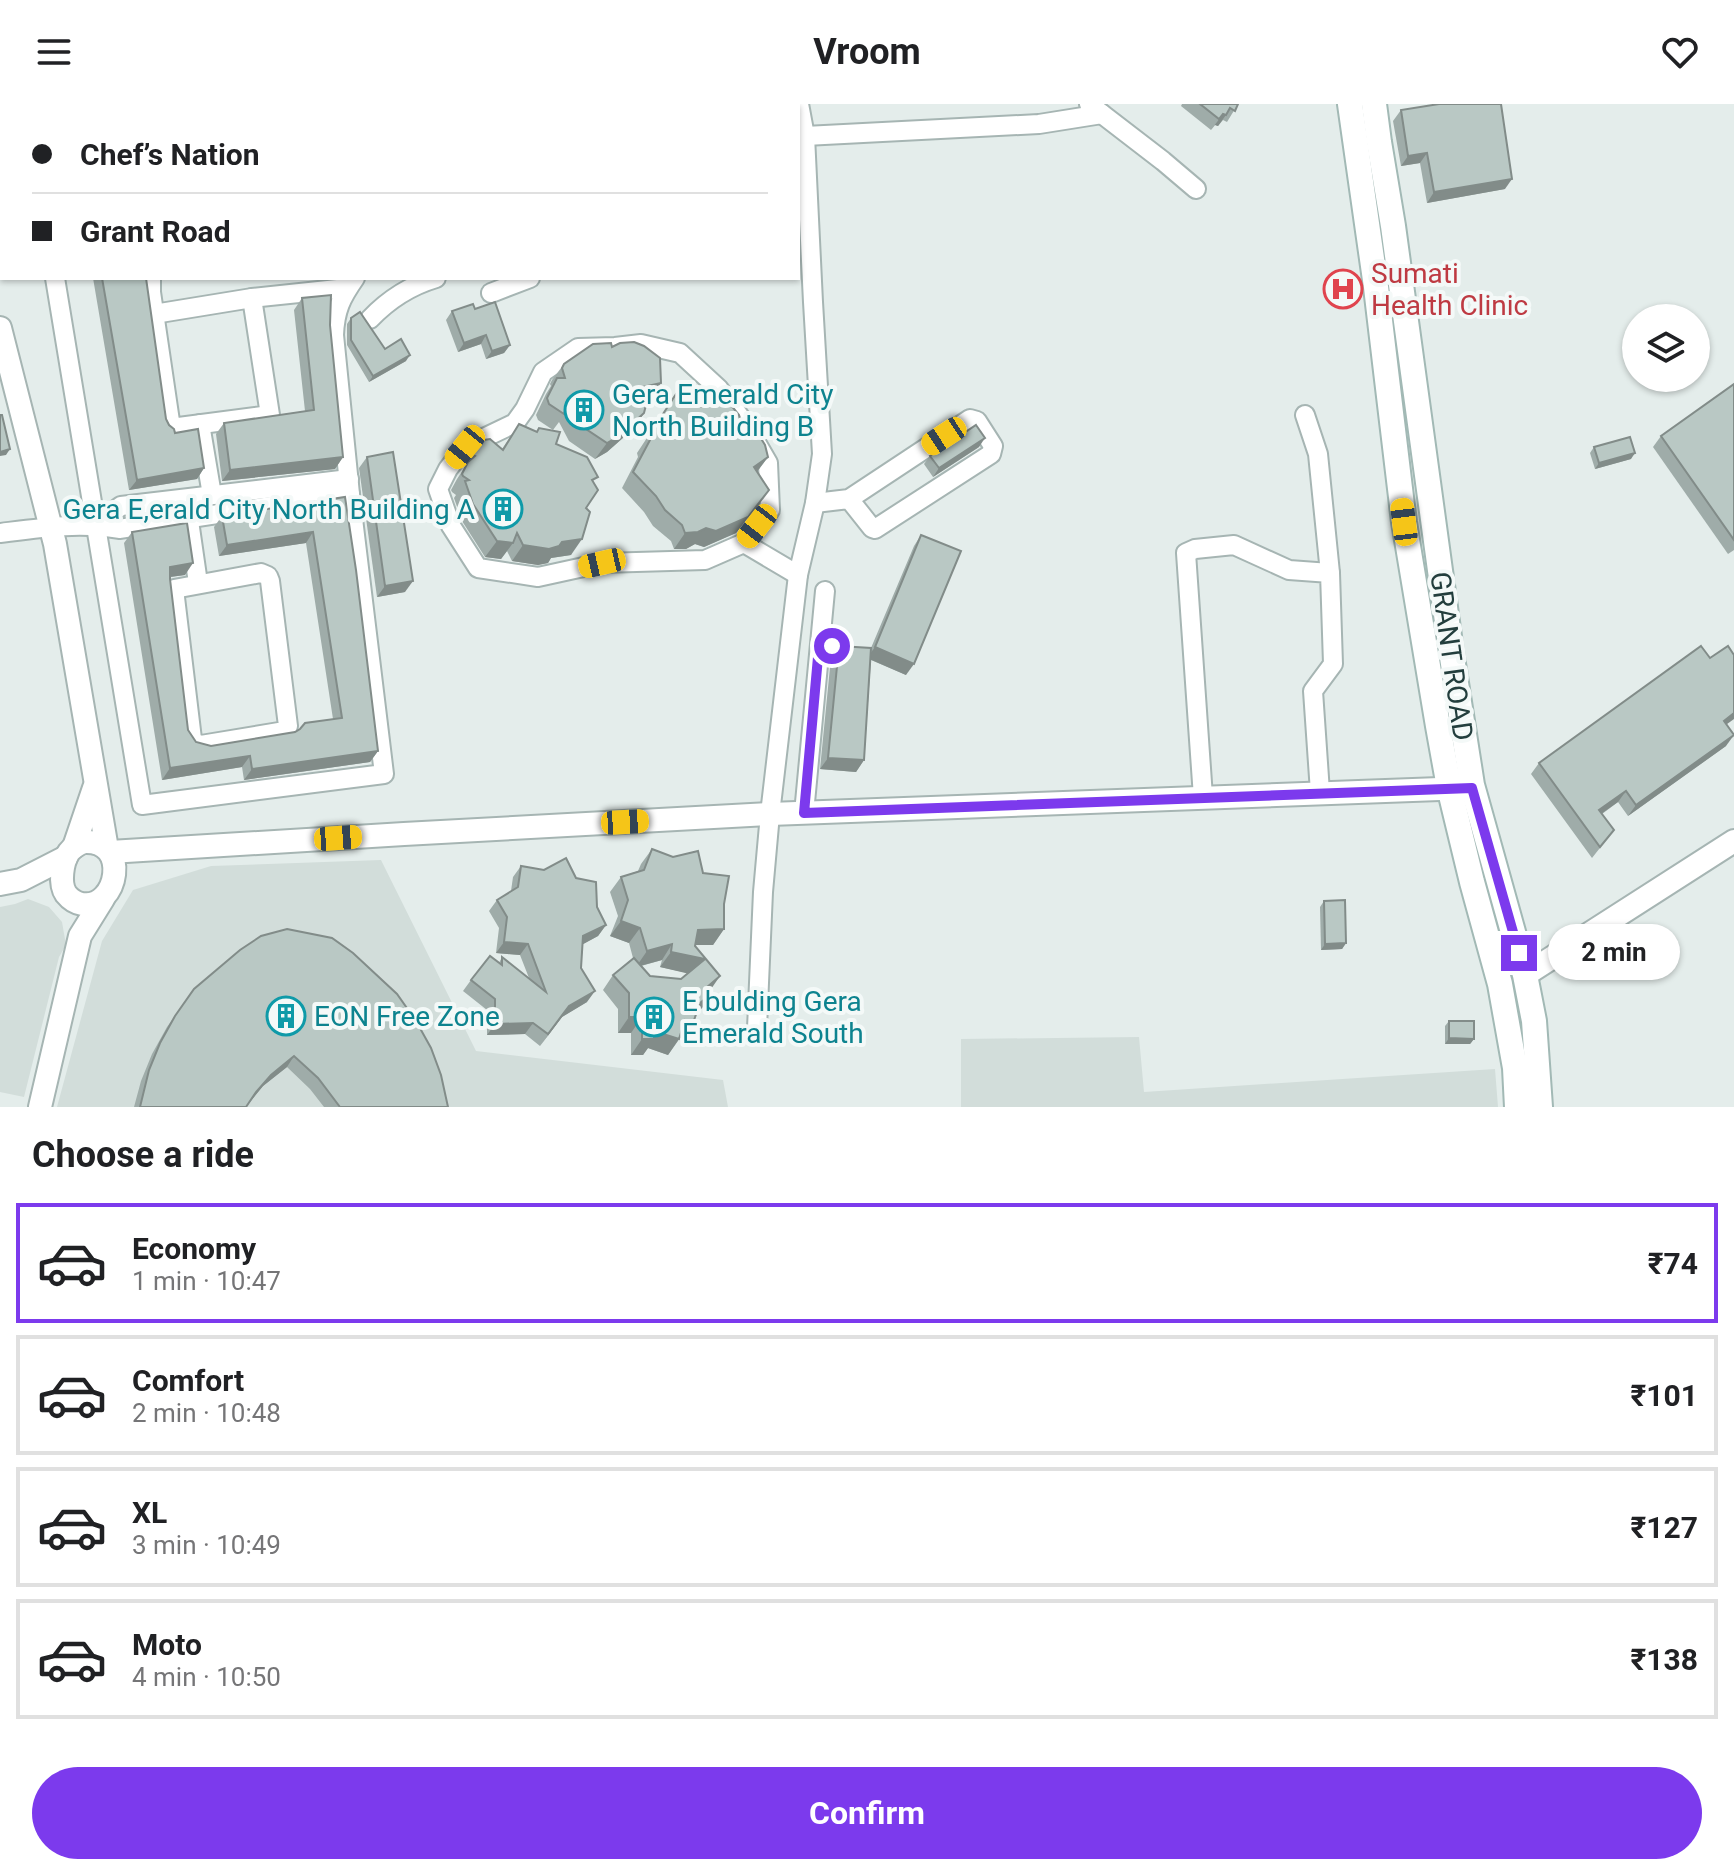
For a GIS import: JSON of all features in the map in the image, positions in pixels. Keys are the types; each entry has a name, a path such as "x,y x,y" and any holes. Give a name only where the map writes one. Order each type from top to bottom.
{"main road":[{"name":"GRANT ROAD","path":"1350,104 1404,522 1461,787 1525,975 1534,1021 1540,1107"},
{"name":"GRANT ROAD","path":"1374,104 1453,667 1461,787 1472,882 1500,984 1515,1068 1517,1107"}],"street":[{"path":"757,1028 770,814 798,575 815,503 822,454 805,136 800,109"},
{"path":"805,136 1039,124 1095,109 1196,189"},
{"path":"55,280 142,805 384,774 334,335 335,316 351,283"},
{"path":"151,280 171,428 270,415 252,298"},
{"path":"370,319 386,302 430,280"},
{"path":"491,293 525,280"},
{"path":"154,314 351,283"},
{"path":"1,335 55,544 95,785 114,864 107,889 80,936 40,1107"},
{"path":"641,344 680,353 718,388 746,425 768,463 770,510 744,543 705,560 602,563 538,577 507,574 478,568 451,526 438,489 448,469 465,447 515,423 543,372 578,348 641,344"},
{"path":"1305,415 1318,454 1330,573 1333,664 1313,691 1320,792"},
{"path":"815,503 849,499 970,419 977,421 993,446 991,454 875,529 849,499"},
{"path":"200,424 212,495"},
{"path":"95,525 121,506 212,495 350,486"},
{"path":"0,533 95,525 119,529 350,486"},
{"path":"185,499 198,583"},
{"path":"744,543 798,575"},
{"path":"1203,797 1186,553 1195,549 1234,545 1289,570 1330,573"},
{"path":"261,573 268,576 289,719 285,731 201,745 195,744 192,739 174,589 198,583 261,573"},
{"path":"804,813 825,646 825,591"},
{"path":"790,646 825,646"},
{"path":"80,936 62,878 95,785"},
{"path":"10,882 89,841 109,850 164,848 770,814 1461,787"},
{"path":"1525,975 1734,841"},
{"path":"10,882 68,895 88,904 164,848"}],"shaded area":[{"name":"EON Free Zone","path":"381,860 476,1051 723,1080 728,1107 57,1107 102,941 133,890 211,866"},
{"path":"28,899 49,907 62,922 66,945 59,957 24,1097 0,1092 0,907"},
{"path":"1139,1037 1144,1092 1495,1069 1498,1107 961,1107 961,1039"}],"building":[{"path":"1200,104 1238,104 1235,111 1230,108 1219,119"},
{"path":"1439,104 1501,104 1512,179 1434,192 1427,153 1408,156 1401,110"},
{"path":"102,280 146,280 166,419 175,433 198,429 204,468 137,480"},
{"path":"331,295 330,325 343,457 230,470 224,423 314,410 302,298"},
{"path":"495,302 510,345 492,351 486,335 464,343 452,311 473,304 475,309"},
{"path":"360,312 385,349 401,339 410,355 373,376 351,340 351,318"},
{"name":"Gera Emerald City North Building B","path":"634,342 660,358 661,383 643,387 648,397 644,413 619,436 607,443 580,425 568,400 564,414 549,404 547,398 557,378 565,378 564,364 593,344 611,343 612,347"},
{"path":"1734,384 1734,540 1661,436"},
{"path":"676,394 702,407 726,399 742,424 757,432 765,445 768,457 754,467 769,490 748,517 716,531 706,528 685,533 682,525 633,472 650,440 648,437"},
{"path":"0,415 10,449 0,452"},
{"name":"Gera E,erald City North Building A","path":"519,424 537,432 539,428 560,432 556,444 587,457 598,477 592,480 598,490 586,508 590,512 582,539 562,542 549,549 523,545 517,533 513,543 497,541 473,504 465,481 469,480 462,474 468,462 484,440 490,439 503,450"},
{"path":"976,425 985,438 939,468 930,456"},
{"path":"1630,437 1635,453 1599,463 1594,447"},
{"path":"393,452 413,581 385,586 367,457"},
{"path":"345,497 378,751 252,769 250,756 170,768 132,532 187,523 193,563 170,567 170,579 188,730 196,742 211,746 295,732 305,723 342,718 313,532 227,545 222,516"},
{"path":"921,535 961,551 914,664 875,647"},
{"path":"839,646 871,648 864,760 828,758"},
{"path":"1701,646 1710,658 1728,646 1734,655 1734,713 1724,721 1734,735 1636,805 1626,791 1599,810 1614,830 1600,847 1539,763"},
{"path":"652,849 673,857 698,851 703,873 729,876 724,929 698,930 695,946 720,976 707,987 712,993 700,1003 693,1023 685,1020 679,1039 654,1031 654,1039 642,1039 642,1017 629,1017 629,993 613,975 634,958 650,976 681,979 705,959 671,952 672,944 647,951 640,928 621,921 628,900 621,877 644,870"},
{"path":"566,858 576,878 596,882 597,907 606,925 583,936 581,968 595,991 569,1006 548,1034 533,1023 495,1024 495,999 471,980 490,956 502,965 502,957 546,992 528,944 504,942 507,917 497,900 518,887 521,866 544,870"},
{"path":"1345,900 1346,943 1325,944 1324,901"},
{"name":"EON Free Zone","path":"287,929 332,938 397,994 431,1048 448,1107 340,1107 318,1078 294,1056 271,1075 246,1107 140,1107 149,1070 160,1043 194,989 261,936"},
{"path":"1449,1021 1474,1021 1474,1039 1449,1038"}],"place":[{"name":"Sumati Health Clinic","path":"1343,289"},
{"name":"Gera Emerald City North Building B","path":"584,410"},
{"name":"Gera E,erald City North Building A","path":"503,509"},
{"name":"EON Free Zone","path":"286,1016"},
{"name":"E bulding Gera Emerald South","path":"654,1017"}],"route":[{"path":"832,646 819,646 804,813 1472,788 1519,953"}]}
